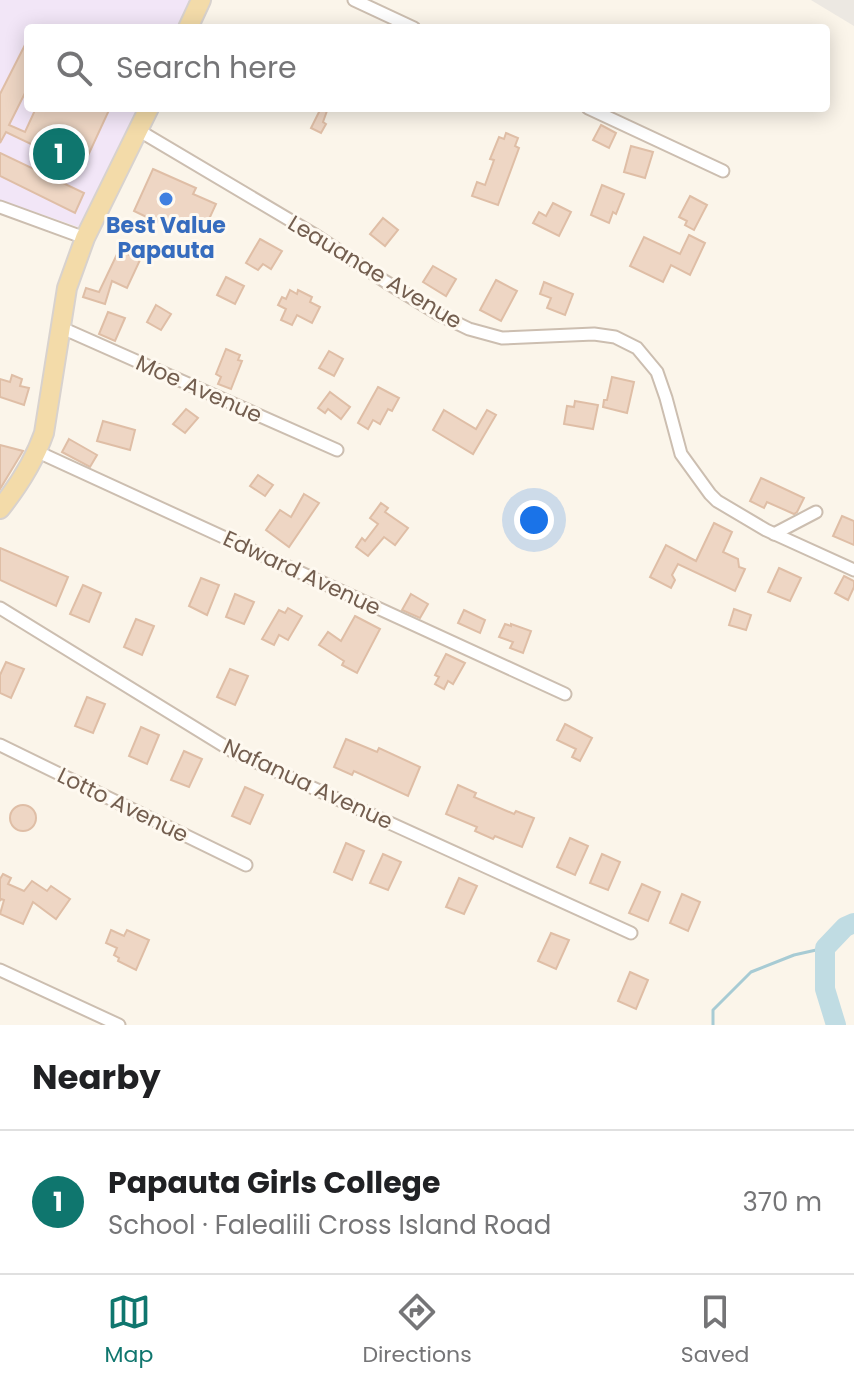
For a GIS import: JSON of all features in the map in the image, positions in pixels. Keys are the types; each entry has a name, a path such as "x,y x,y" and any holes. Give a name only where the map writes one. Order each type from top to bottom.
{"main road":[{"path":"190,24 201,0"},
{"path":"0,509 38,452 44,433 67,288 85,238 147,112"}],"street":[{"path":"354,0 405,24"},
{"path":"597,112 723,171"},
{"name":"Leauanae Avenue","path":"138,130 282,215 426,307 469,329 502,338 594,334 615,337 637,348 657,372 681,454 710,494 774,534 854,570"},
{"path":"0,207 85,238"},
{"name":"Moe Avenue","path":"62,328 337,450"},
{"name":"Edward Avenue","path":"38,452 565,694"},
{"path":"774,534 816,512"},
{"name":"Nafanua Avenue","path":"0,608 234,752 631,933"},
{"name":"Lotto Avenue","path":"0,745 246,865"},
{"path":"0,970 119,1025"}],"shaded area":[{"path":"0,0 192,0 180,24 24,24 24,112 138,112 81,228 0,200"},
{"path":"811,0 854,0 854,26"}],"building":[{"path":"24,47 24,95 9,125 25,132 34,112 108,112 86,160 79,167 6,132 0,143 0,94"},
{"path":"319,112 327,112 323,122 326,124 321,133 311,128"},
{"path":"601,125 616,133 609,148 593,140"},
{"path":"506,133 518,138 515,146 519,148 498,205 472,196 477,182 485,185 494,160 490,159 499,137 504,139"},
{"path":"631,146 653,152 645,178 624,172"},
{"path":"0,153 84,193 75,213 0,176"},
{"name":"Best Value Papauta","path":"153,169 196,188 193,194 216,204 204,230 183,220 179,228 134,211"},
{"path":"602,185 624,194 609,223 591,215"},
{"path":"690,196 707,205 694,230 679,217"},
{"path":"553,203 571,212 559,236 533,223 539,212 546,216"},
{"path":"383,218 398,230 385,246 370,234"},
{"path":"689,235 705,243 690,275 671,265 663,282 630,266 644,237 680,254"},
{"path":"260,239 282,251 271,269 263,264 258,270 246,263"},
{"path":"119,250 140,260 127,288 112,281 105,304 83,297 86,288 99,292"},
{"path":"433,266 456,279 446,296 423,282"},
{"path":"226,277 244,286 235,304 217,295"},
{"path":"496,280 517,291 501,321 480,310"},
{"path":"544,282 573,294 565,315 547,308 551,298 540,294"},
{"path":"290,290 297,294 298,290 312,297 310,302 320,307 312,323 297,315 292,325 281,320 286,309 278,305 282,297 286,299"},
{"path":"156,305 171,314 161,330 147,322"},
{"path":"108,312 125,318 115,341 99,334"},
{"path":"226,349 240,355 238,360 242,361 231,389 218,384 221,377 216,374"},
{"path":"329,351 343,359 334,376 319,368"},
{"path":"12,375 22,379 20,386 29,388 24,405 0,397 0,379 10,382"},
{"path":"612,377 634,382 627,413 603,407"},
{"path":"378,387 399,398 380,424 373,420 368,429 358,423"},
{"path":"330,392 350,407 341,419 328,409 325,413 318,408"},
{"path":"575,401 598,405 593,429 564,424 567,406 574,407"},
{"path":"186,409 198,418 185,433 173,424"},
{"path":"444,410 476,429 487,410 496,415 473,454 433,430"},
{"path":"103,421 135,430 130,450 97,441"},
{"path":"69,439 97,455 90,467 62,452"},
{"path":"0,445 23,451 0,489"},
{"path":"258,475 273,485 265,496 250,486"},
{"path":"761,478 804,498 797,512 794,514 767,502 764,508 750,501"},
{"path":"304,494 319,503 289,547 266,530 280,510 291,517"},
{"path":"381,503 388,508 385,512 408,528 395,545 384,537 368,556 356,547 378,524 370,518"},
{"path":"842,516 854,521 854,545 833,536"},
{"path":"714,523 732,532 723,552 738,559 739,567 745,569 735,591 678,564 672,575 675,580 671,588 650,577 666,545 696,561"},
{"path":"0,548 68,577 56,606 0,580"},
{"path":"779,568 801,578 790,601 768,592"},
{"path":"844,576 854,581 848,600 835,593"},
{"path":"201,578 219,585 207,615 189,606"},
{"path":"83,585 101,593 89,622 70,614"},
{"path":"235,594 254,602 244,624 226,617"},
{"path":"411,594 428,604 420,618 402,610"},
{"path":"288,608 302,616 288,640 279,635 274,645 262,639 279,610 285,613"},
{"path":"734,609 751,615 746,630 729,625"},
{"path":"464,610 485,620 480,633 458,623"},
{"path":"355,616 380,629 357,673 342,665 344,661 319,645 328,632 341,641"},
{"path":"136,619 154,626 142,655 124,647"},
{"path":"505,624 531,631 523,653 510,648 513,642 499,637"},
{"path":"446,654 465,663 453,684 448,681 444,689 435,684 439,677 435,675"},
{"path":"6,662 24,669 11,698 0,693 0,675"},
{"path":"230,669 248,676 235,705 217,697"},
{"path":"87,697 105,704 93,733 75,726"},
{"path":"565,724 592,738 580,761 572,757 576,749 557,740"},
{"path":"141,727 159,735 147,764 129,756"},
{"path":"346,739 377,752 379,748 420,767 408,796 354,771 352,775 334,767"},
{"path":"184,751 202,759 189,787 171,780"},
{"path":"458,785 476,793 474,797 514,814 516,811 534,818 522,847 495,836 493,839 475,831 477,827 446,814"},
{"path":"245,787 263,795 250,824 232,816"},
{"path":"23,805 32,809 36,818 32,827 23,831 14,827 10,818 14,809"},
{"path":"570,838 588,846 575,875 557,867"},
{"path":"346,843 364,851 352,880 334,872"},
{"path":"383,854 401,862 388,890 370,883"},
{"path":"602,854 620,862 608,890 590,883"},
{"path":"3,874 11,878 8,884 24,891 32,881 47,891 51,886 70,899 56,919 33,902 23,924 0,914 4,900 0,901 0,879"},
{"path":"459,878 477,886 464,914 446,907"},
{"path":"642,884 660,892 648,921 629,913"},
{"path":"682,894 700,902 688,931 670,923"},
{"path":"111,930 124,936 127,930 149,940 136,970 118,961 119,958 114,955 117,948 106,943"},
{"path":"551,933 569,940 556,969 538,961"},
{"path":"630,972 648,980 636,1009 618,1001"}],"waterway":[{"path":"836,1025 825,989 825,948 845,927 854,923"},
{"path":"713,1025 713,1010 751,972 794,955 825,948"}],"place":[{"name":"Papauta Girls College","path":"59,154"},
{"name":"Best Value Papauta","path":"166,199"}]}
